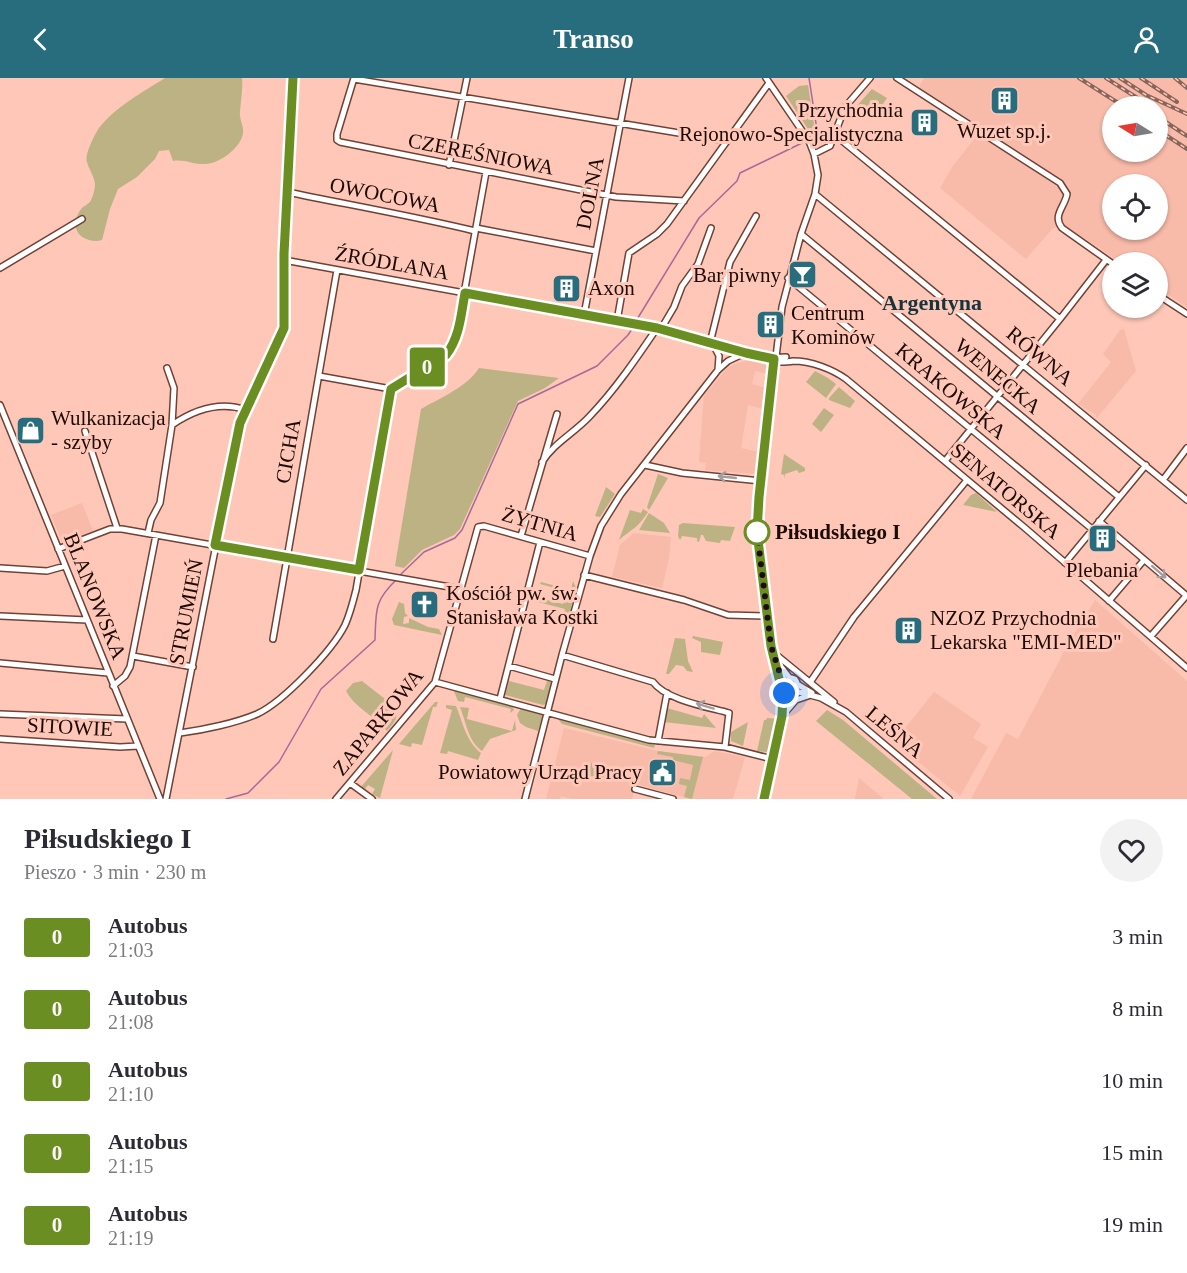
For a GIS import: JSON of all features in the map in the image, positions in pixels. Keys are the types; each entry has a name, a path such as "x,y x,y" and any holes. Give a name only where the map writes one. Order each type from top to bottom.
{"street":[{"name":"STRUMIEŃ","path":"166,799 239,430 284,328 284,260 293,78"},
{"path":"354,78 727,141"},
{"name":"CZEREŚNIOWA","path":"354,78 337,140 340,142 607,195 631,199 684,201"},
{"path":"449,165 467,78"},
{"name":"DOLNA","path":"584,315 629,78"},
{"path":"814,153 830,146 845,107 870,78"},
{"path":"897,78 1060,183 1067,194 1058,213 1058,223 1102,257"},
{"path":"617,321 629,253 663,229 767,81 809,141 818,175 815,194 788,278 774,359 761,481 758,547 773,652 783,692 782,716 764,799"},
{"path":"835,135 1060,319"},
{"path":"319,376 391,389 446,355 456,338 486,172"},
{"name":"OWOCOWA","path":"287,192 376,211 394,212 476,230 596,251"},
{"name":"RÓWNA","path":"815,194 1187,500"},
{"path":"718,370 719,356 711,343 730,262 756,216"},
{"path":"0,268 82,219"},
{"path":"543,462 554,446 585,422 598,408 670,315 682,286 698,264 711,228"},
{"name":"WENECKA","path":"801,234 1119,497"},
{"name":"ŹRÓDLANA","path":"284,260 635,324 774,359"},
{"path":"945,461 1102,265"},
{"name":"CICHA","path":"273,639 337,270"},
{"name":"KRAKOWSKA","path":"788,278 1092,529"},
{"path":"1168,302 1187,314"},
{"name":"SENATORSKA","path":"776,349 792,361"},
{"path":"525,799 584,575 604,520 718,370 728,361 746,353"},
{"path":"774,359 786,357"},
{"name":"SENATORSKA","path":"774,359 779,362 792,361 828,369 843,377 1065,562 1187,668"},
{"path":"148,534 151,520 160,503 172,425 174,388 167,368"},
{"path":"180,733 257,714 272,705 334,643 344,627 353,605 391,389"},
{"name":"BLANOWSKA","path":"0,405 160,799"},
{"path":"172,425 195,411 231,406 246,410"},
{"path":"521,536 557,414"},
{"path":"86,431 117,528"},
{"path":"1163,480 1187,448"},
{"path":"645,465 681,472 761,481"},
{"path":"1065,562 1146,465"},
{"path":"811,681 854,617 967,480"},
{"path":"1099,521 1186,596 1151,636"},
{"name":"ŻYTNIA","path":"481,526 590,556"},
{"name":"ZAPARKOWA","path":"336,799 435,682 477,529 481,526"},
{"path":"58,549 117,528 461,589"},
{"path":"113,686 127,674 133,656 156,535"},
{"path":"500,699 540,542"},
{"path":"1109,601 1144,560"},
{"path":"0,568 46,571 65,566"},
{"path":"584,575 684,600 728,615 769,616"},
{"path":"0,616 87,620"},
{"path":"773,652 811,681 836,705"},
{"path":"562,655 654,682 660,690 667,693 729,713 725,747"},
{"path":"133,656 193,667"},
{"path":"776,660 797,684 782,716"},
{"path":"0,663 108,673"},
{"path":"508,666 555,679"},
{"path":"781,681 789,677"},
{"path":"435,682 658,741 725,747 772,759"},
{"name":"LEŚNA","path":"797,684 814,696 836,705 949,799"},
{"path":"783,692 793,693"},
{"path":"658,741 667,693"},
{"name":"LEŚNA","path":"793,693 814,696"},
{"path":"782,716 796,700 814,696"},
{"path":"0,714 127,719"},
{"name":"SITOWIE","path":"0,739 120,747 138,746"},
{"path":"350,783 372,799"},
{"path":"635,789 674,799"}],"shaded area":[{"path":"165,78 242,78 240,114 243,130 241,139 228,154 211,163 173,161 169,150 159,151 155,159 137,177 118,189 102,240 93,241 84,238 76,228 76,219 83,207 90,202 94,191 95,184 86,159 95,135 106,120 121,107"},
{"path":"924,78 1187,78 1187,307 1168,295 1168,252 1105,252 1066,226 1053,228 1026,259 940,188 953,166 978,134 964,120 917,91"},
{"path":"808,85 815,131 812,135 786,96 799,86"},
{"path":"872,89 887,98 873,119 854,109"},
{"path":"1124,329 1136,371 1096,419 1096,415 1078,404 1111,362 1103,354 1120,330"},
{"path":"751,360 769,368 768,374 755,371 752,384 766,388 763,409 748,405 741,448 759,452 756,474 705,470 706,463 699,462 704,396 726,369 734,364"},
{"path":"479,368 559,378 545,388 518,401 460,529 454,535 422,550 404,568 395,566 421,409 468,381"},
{"path":"815,371 836,384 826,398 806,382"},
{"path":"839,387 855,401 850,408 829,400"},
{"path":"824,408 834,415 821,432 812,424"},
{"path":"784,454 805,468 805,471 799,473 797,470 785,474 784,479 784,475 781,474"},
{"path":"658,474 668,478 649,510 647,507"},
{"path":"606,487 615,494 600,517 595,516"},
{"path":"976,493 997,512 963,505 971,495"},
{"path":"82,503 93,531 62,542 51,515"},
{"path":"643,509 648,512 644,518 619,540 630,510 641,513"},
{"path":"649,513 664,523 670,533 639,530"},
{"path":"683,523 735,527 730,541 721,540 720,543 706,541 701,535 699,542 697,538 682,536 680,540 679,525"},
{"path":"634,533 671,537 662,588 612,577 620,545"},
{"path":"573,581 576,588 568,620 563,619 565,609 534,601 535,597 563,604 566,591 540,584 541,582 571,590"},
{"path":"1095,600 1187,681 1187,799 971,799 1006,733 1018,739 1068,644"},
{"path":"399,602 404,604 405,613 408,616 404,617 403,624 409,623 409,618 428,627 439,629 442,635 394,625 392,619"},
{"path":"693,636 723,642 720,655 701,652 701,642 692,638"},
{"path":"675,638 685,639 688,661 693,672 676,665 669,674 666,674"},
{"path":"362,681 396,710 394,722 387,731 346,691 353,683"},
{"path":"509,681 544,690 547,681 551,682 546,704 505,695"},
{"path":"453,689 512,706 514,710 510,713 511,709 465,697 464,702 458,701"},
{"path":"934,692 981,724 973,738 988,747 960,796 894,742"},
{"path":"435,702 438,702 436,707 433,707 422,745 412,743 411,747 399,744"},
{"path":"446,705 456,706 468,737 481,753 478,760 448,751 447,754 440,753 452,710 446,708"},
{"path":"460,707 469,708 467,719 512,731 515,720 516,730 490,739 482,751 470,737"},
{"path":"521,708 543,715 538,731 520,723 517,715"},
{"path":"667,708 702,718 704,714 716,728 664,722"},
{"path":"827,710 843,720 937,799 912,799 816,721"},
{"path":"558,719 655,745 654,748 562,724"},
{"path":"779,719 772,744 767,752 757,751 764,720"},
{"path":"748,722 743,746 731,741 731,732"},
{"path":"564,728 658,751 706,757 714,751 745,757 733,799 691,799 636,784 632,799 571,799 561,796 560,799 546,799","holes":["614,768 638,774 636,784 611,778"]},
{"path":"393,750 380,798 372,794 375,789 368,785 365,789 360,788"},
{"path":"658,751 703,757 692,799 684,797 687,786 679,784 680,778 690,780 693,765 673,760 673,757 657,754"},
{"path":"591,763 612,768 609,780 588,775"},
{"path":"859,778 884,799 855,799"}],"waterway":[{"path":"809,78 817,130 814,136"},
{"path":"636,321 699,218 737,181 740,173 802,143"},
{"path":"400,575 424,552 455,538 462,530 518,404 597,366 634,326"},
{"path":"226,799 248,793 279,762 321,689 375,640 380,600 397,579"}],"railway":[{"path":"1079,78 1107,96"},
{"path":"1106,78 1134,96"},
{"path":"1120,78 1146,95 1187,114"},
{"path":"1141,78 1177,102"},
{"path":"1175,78 1187,88"},
{"path":"1168,124 1187,136"},
{"path":"1168,137 1187,149"}],"bus line":[{"name":"0","path":"293,78 284,254 284,328 240,423 215,545 359,570 391,389 446,355 456,338 465,293 657,328 774,359 757,532 771,646 781,677 783,695 782,716 764,799"}],"place":[{"name":"Wuzet sp.j.","path":"1004,100"},
{"name":"Przychodnia Rejonowo-Specjalistyczna","path":"924,122"},
{"name":"Bar piwny","path":"802,275"},
{"name":"Axon","path":"567,288"},
{"name":"Centrum Kominów","path":"770,325"},
{"name":"Wulkanizacja - szyby","path":"30,430"},
{"name":"Piłsudskiego I","path":"757,532"},
{"name":"Plebania","path":"1102,539"},
{"name":"Kościół pw. św. Stanisława Kostki","path":"425,605"},
{"name":"NZOZ Przychodnia Lekarska \"EMI-MED\"","path":"909,630"},
{"name":"Powiatowy Urząd Pracy","path":"663,772"}],"district":[{"name":"Argentyna","path":"932,302"}],"route":[{"path":"757,532 771,646 784,693"}]}
